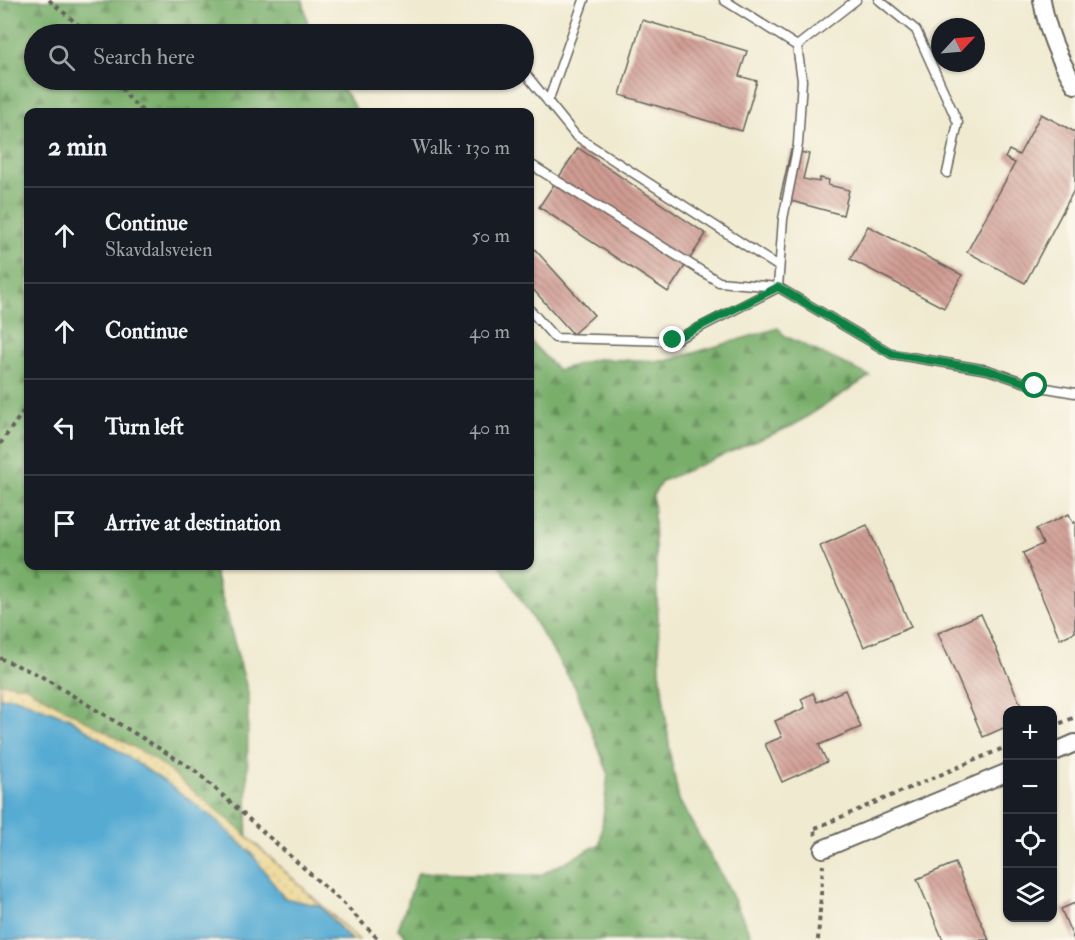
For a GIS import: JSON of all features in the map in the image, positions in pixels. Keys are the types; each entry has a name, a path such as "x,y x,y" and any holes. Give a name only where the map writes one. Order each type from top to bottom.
{"street":[{"path":"1042,0 1045,22 1054,47 1075,85"},
{"path":"1057,751 1075,743"},
{"path":"823,849 1003,774"}],"lane":[{"path":"548,102 584,0"},
{"path":"724,0 797,46"},
{"path":"797,46 856,0"},
{"path":"879,0 916,30 958,123 947,173"},
{"path":"778,287 783,219 798,144 801,80 797,46"},
{"path":"534,84 576,136 779,267"},
{"path":"534,166 719,282 778,287 892,354 988,370 1035,386 1075,393"},
{"path":"534,314 555,338 673,340 778,287"}],"path":[{"path":"50,0 78,24"},
{"path":"124,90 139,108"},
{"path":"0,444 24,411"},
{"path":"0,658 39,675 194,769 345,905 379,940"},
{"path":"1057,725 1075,717"},
{"path":"818,940 823,849 813,829 1003,748"}],"green space":[{"path":"0,0 303,0 308,24 24,24 24,90 344,90 355,108 24,108 24,570 214,570 248,692 247,849 0,698"},
{"path":"778,328 785,336 870,376 794,425 662,481 653,495 660,670 671,760 679,800 727,885 753,940 410,940 398,929 418,873 540,875 600,844 608,773 575,687 502,570 534,570 534,345 558,370 596,359 666,361"}],"sand":[{"path":"0,683 24,686 153,758 236,826 359,940 304,940 0,725"}],"water":[{"path":"13,697 69,718 164,781 214,818 252,854 284,898 320,906 351,940 0,940 0,698"}],"building":[{"path":"642,20 747,51 739,76 757,81 742,131 620,95"},
{"path":"1041,114 1075,132 1075,188 1025,283 967,252 1015,163 1005,158 1009,150 1019,155"},
{"path":"578,148 706,234 668,292 539,207"},
{"path":"791,150 809,154 803,179 819,182 820,178 829,180 828,185 849,190 843,215 780,198"},
{"path":"868,226 962,275 944,308 850,259"},
{"path":"534,248 594,315 573,334 534,290"},
{"path":"1069,514 1073,523 1075,522 1075,632 1060,639 1023,553 1043,544 1036,529"},
{"path":"867,525 911,627 864,647 820,546"},
{"path":"981,614 1021,706 1003,706 1003,728 983,737 938,633"},
{"path":"845,690 861,727 819,745 827,762 782,782 765,744 782,737 775,721 805,708 801,699 813,693 817,702"},
{"path":"955,863 989,940 943,940 917,879"},
{"path":"1075,903 1075,940 1074,940 1061,909"}],"route":[{"path":"673,340 778,287 892,354 988,370 1035,386"}]}
